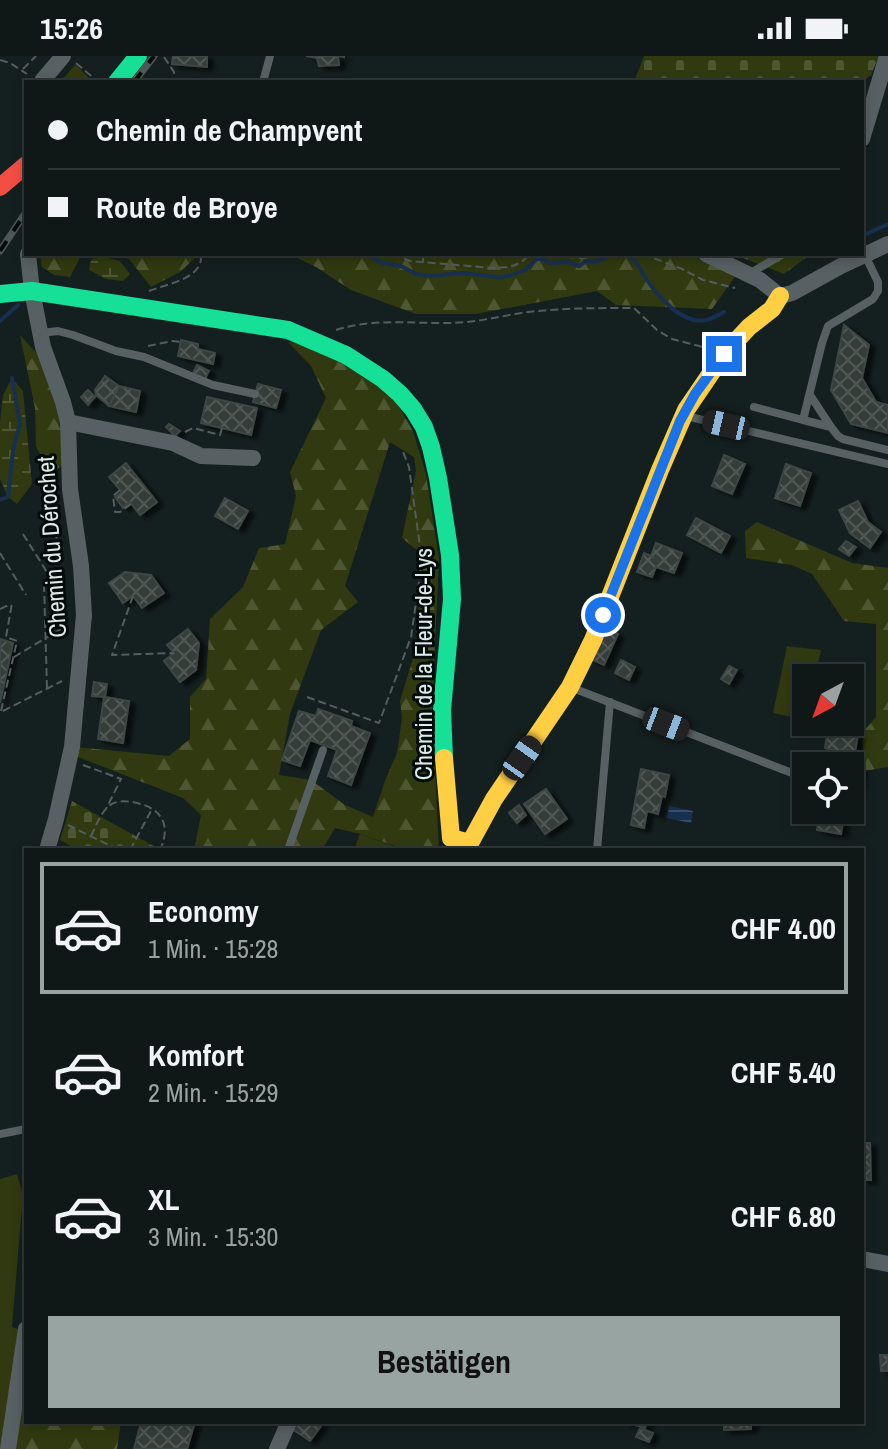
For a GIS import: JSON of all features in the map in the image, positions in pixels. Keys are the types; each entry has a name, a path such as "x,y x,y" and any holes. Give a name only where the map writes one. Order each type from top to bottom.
{"street":[{"path":"35,78 63,56"},
{"path":"119,80 138,56"},
{"path":"864,132 887,56"},
{"path":"0,187 24,167"},
{"path":"864,252 888,244"},
{"name":"Chemin du Dérochet","path":"28,256 43,347 68,422 70,489 81,566 84,615 69,760 48,848"},
{"path":"710,256 760,280 780,296"},
{"path":"826,274 829,256"},
{"path":"451,844 460,841 469,846 494,799 570,687 593,640 684,412 724,354 749,327 772,309 780,296 792,293 854,256"},
{"name":"Chemin de la Fleur-de-Lys","path":"0,294 32,291 288,330 333,348 374,372 412,409 424,427 432,452 450,559 451,599 442,708 451,844"},
{"path":"68,422 173,443 201,456 253,458"},
{"path":"864,1259 888,1264"},
{"path":"8,1449 24,1342"},
{"path":"277,1449 288,1424"}],"lane":[{"path":"264,80 270,56"},
{"path":"749,274 780,256"},
{"path":"803,420 828,326 873,299 883,289 854,256"},
{"path":"40,333 58,331 73,335 116,351 144,357 213,385 255,394"},
{"path":"810,395 838,436 888,450"},
{"path":"754,407 831,427"},
{"path":"684,412 888,464"},
{"path":"570,687 792,773"},
{"path":"597,848 610,702"},
{"path":"289,848 323,750"},
{"path":"0,1134 24,1129"}],"path":[{"path":"22,70 36,56"},
{"path":"164,57 174,72 173,80"},
{"path":"0,60 35,78"},
{"path":"80,66 96,80"},
{"path":"146,292 194,273 201,265 201,256"},
{"path":"396,256 423,263 481,267 510,267 529,256"},
{"path":"423,256 423,263"},
{"path":"564,256 593,256"},
{"path":"648,256 703,280 735,288"},
{"path":"332,334 338,329 368,322 467,322 572,308 634,308 657,330 672,339 724,354"},
{"path":"139,345 181,342"},
{"path":"173,443 180,434 193,428 220,435 222,428"},
{"path":"307,697 379,723 411,637 422,561 409,467 402,449"},
{"path":"120,490 113,496 115,512 131,504"},
{"path":"47,521 67,556"},
{"path":"23,534 52,580"},
{"path":"0,553 26,595"},
{"path":"44,584 47,689"},
{"path":"133,596 112,655 174,653"},
{"path":"0,608 12,603 6,637"},
{"path":"14,657 84,615"},
{"path":"0,636 17,641 1,711"},
{"path":"1,711 80,671"},
{"path":"335,715 338,708"},
{"path":"69,760 121,779 91,836"},
{"path":"105,810 122,801 152,808 164,822 166,833 161,848"},
{"path":"131,848 152,808"},
{"path":"56,819 115,848"}],"green space":[{"path":"644,56 879,56 871,75 864,80 635,80"},
{"path":"76,65 91,80 62,80"},
{"path":"40,256 81,256 70,277 54,275 42,267"},
{"path":"101,256 120,261 130,274 123,281 106,279 89,270 91,260"},
{"path":"118,256 197,256 180,272 151,287 129,259"},
{"path":"293,256 692,256 736,275 712,309 616,305 597,291 476,314 416,314 351,290"},
{"path":"738,256 808,256 784,274"},
{"path":"20,335 38,355 59,412 63,465 49,475 36,445 35,408"},
{"path":"288,342 328,350 394,398 413,431 426,474 439,559 432,712 439,848 394,848 335,828 323,848 194,848 201,815 183,798 73,755 75,747 169,756 190,739 190,697 206,679 210,619 243,587 259,548 285,544 296,496 290,472 326,398 311,366","holes":["390,442 414,457 416,471 402,538 424,556 414,655 400,701 402,718 397,753 373,817 345,805 311,780 279,775 290,714 321,630 358,602 345,586"]},
{"path":"12,378 23,391 32,484 17,504 8,497 0,479 3,395"},
{"path":"757,522 852,563 888,568 888,767 864,771 862,736 876,717 876,624 844,621 812,574 792,565 746,558 745,531"},
{"path":"787,646 821,650 818,664 792,664 792,717 773,713"},
{"path":"72,801 157,848 74,848 60,840"},
{"path":"360,834 396,847 395,848 355,848"},
{"path":"17,1174 23,1195 12,1327 18,1329 20,1338 3,1435 0,1435 0,1179"},
{"path":"24,1385 24,1424 121,1424 117,1449 0,1449 0,1435 15,1437"}],"water":[{"path":"669,806 693,811 691,823 667,818"}],"building":[{"path":"173,56 207,56 207,67 172,64"},
{"path":"306,56 338,56 339,65 319,66 317,58"},
{"path":"844,325 869,345 862,378 876,402 888,405 888,433 851,424 831,390"},
{"path":"181,340 215,353 213,364 178,356"},
{"path":"197,365 209,371 205,379 193,373"},
{"path":"105,376 119,386 109,406 96,395 95,390"},
{"path":"258,384 281,390 276,408 253,402"},
{"path":"119,386 140,391 136,412 109,406"},
{"path":"88,390 95,397 88,405 81,397"},
{"path":"207,397 257,408 251,435 201,423"},
{"path":"169,424 180,431 175,436 166,427"},
{"path":"724,455 745,464 732,494 712,486"},
{"path":"126,463 157,502 140,515 130,502 123,508 115,497 122,492 109,477"},
{"path":"786,464 811,473 800,506 775,498"},
{"path":"225,498 248,511 238,529 215,516"},
{"path":"858,501 868,522 881,532 870,548 850,533 839,510"},
{"path":"696,518 730,536 721,553 687,535"},
{"path":"846,541 856,547 849,556 839,549"},
{"path":"656,543 682,553 674,573 656,567 652,577 637,572 644,553 651,556"},
{"path":"125,572 151,575 164,593 142,608 133,596 123,603 109,583"},
{"path":"604,628 618,634 604,665 589,658"},
{"path":"188,629 199,643 196,670 180,682 164,661 174,653 167,645"},
{"path":"0,639 13,643 0,703"},
{"path":"621,660 635,667 629,680 615,673"},
{"path":"729,666 737,670 729,684 721,679"},
{"path":"94,682 107,684 105,697 129,701 123,743 98,739 104,697 92,696"},
{"path":"318,709 352,721 351,726 370,733 351,785 328,776 337,750 310,740 300,766 282,760 299,711 316,716"},
{"path":"827,736 858,736 855,752 841,749 840,752 832,752 825,748"},
{"path":"641,769 669,775 658,814 647,811 644,828 631,825"},
{"path":"546,789 567,819 545,834 524,804"},
{"path":"519,805 526,815 517,823 509,813"},
{"path":"818,824 843,824 841,834 817,830"},
{"path":"864,1143 870,1143 871,1180 864,1180"},
{"path":"880,1355 888,1355 888,1371 881,1371"},
{"path":"140,1424 194,1424 187,1449 134,1449"},
{"path":"291,1424 321,1426 310,1441 289,1427"},
{"path":"724,1424 751,1424 751,1429 724,1430"},
{"path":"640,1428 653,1433 649,1442 636,1437"}],"waterway":[{"path":"864,235 888,224"},
{"path":"371,256 379,262 401,266 416,274 462,273 498,277 525,270 537,259 579,266 607,256"},
{"path":"627,256 634,261 656,292 679,313 697,320 724,312"},
{"path":"0,321 18,305"},
{"path":"0,500 8,497 13,450 20,424 12,378"}],"railway":[{"path":"136,80 154,56"},
{"path":"0,251 24,215"}],"traffic: fast":[{"path":"119,80 138,56"},
{"path":"0,294 32,291 288,330 346,355 400,394 424,427 431,447 450,555 452,599 442,710 444,758"}],"traffic: slow":[{"path":"444,758 451,838 470,843 494,799 570,687 593,640 686,410 724,354 749,327 772,309 780,296"}],"traffic: jam":[{"path":"0,187 24,167"}],"route":[{"path":"603,615 680,421 724,354"}]}
